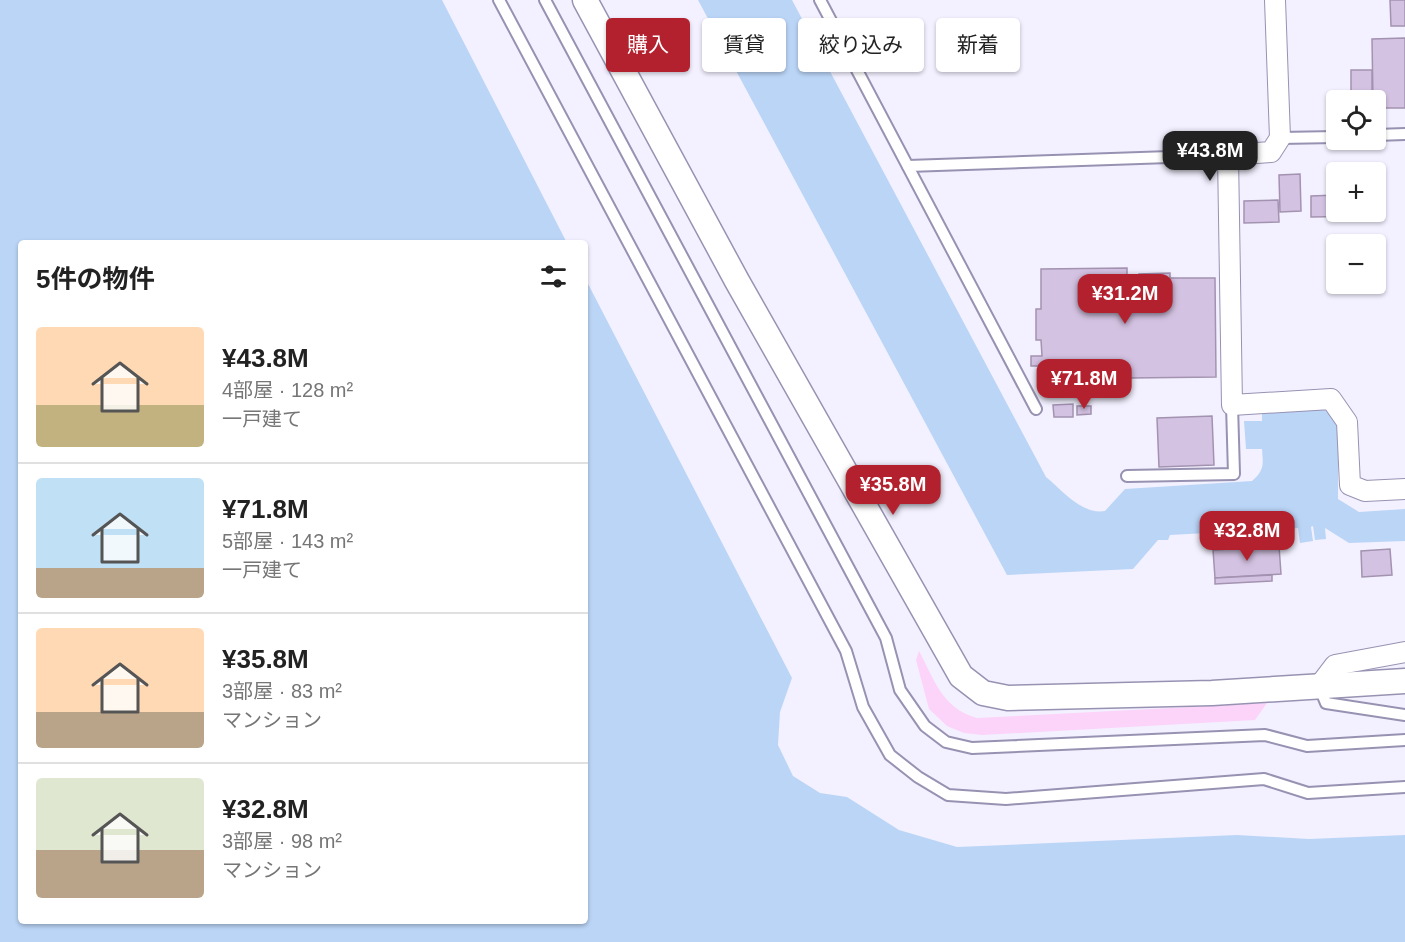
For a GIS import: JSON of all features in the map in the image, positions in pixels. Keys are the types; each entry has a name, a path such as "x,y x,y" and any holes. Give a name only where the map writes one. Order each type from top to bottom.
{"street":[{"path":"585,0 737,281 961,676 983,693 1008,698 1212,693 1405,681"},
{"path":"1275,0 1280,138 1271,152 1228,155 1233,405 1330,399 1347,422 1350,485 1365,491 1405,489"},
{"path":"1320,686 1335,665 1405,652"}],"lane":[{"path":"499,0 846,651 863,707 890,755 918,777 948,795 1006,799 1264,779 1308,793 1405,788"},
{"path":"545,0 886,638 900,690 925,726 946,742 972,748 1265,735 1307,746 1405,740"},
{"path":"820,0 1036,409"},
{"path":"1386,135 1405,134"},
{"path":"1280,138 1326,136"},
{"path":"908,166 1228,155"},
{"path":"1127,476 1234,474 1233,405"},
{"path":"1320,686 1326,703 1405,715"}],"shaded area":[{"path":"919,651 935,683 947,700 955,708 977,718 1267,703 1255,720 982,735 964,733 947,726 929,709 916,660"}],"water":[{"path":"0,0 442,0 565,240 18,240 18,924 588,924 588,284 792,678 780,712 778,745 793,776 820,793 847,797 899,830 957,847 1237,835 1309,839 1405,835 1405,942 0,942"},
{"path":"698,0 792,0 802,18 798,18 798,72 830,72 1046,477 1073,501 1088,509 1105,511 1125,489 1252,481 1262,467 1262,449 1246,449 1244,421 1262,421 1262,410 1322,407 1338,423 1338,499 1359,512 1405,509 1405,541 1349,543 1325,528 1326,539 1315,540 1313,526 1311,527 1313,541 1300,543 1298,528 1170,535 1168,540 1158,540 1133,569 1007,575 737,72 786,72 786,18 708,18"}],"building":[{"path":"1390,0 1405,0 1405,26 1391,26"},
{"path":"1405,38 1405,108 1386,108 1386,90 1373,90 1372,39"},
{"path":"1351,70 1372,70 1372,90 1351,90"},
{"path":"1300,174 1301,211 1280,212 1279,175"},
{"path":"1326,195 1326,217 1311,217 1311,196"},
{"path":"1278,200 1279,222 1244,223 1244,201"},
{"path":"1127,268 1127,279 1140,279 1139,274 1170,273 1170,278 1215,278 1216,377 1042,379 1042,366 1031,366 1031,356 1042,356 1041,340 1036,340 1036,309 1041,309 1041,269"},
{"path":"1073,404 1073,417 1054,417 1053,405"},
{"path":"1077,406 1091,406 1091,414 1077,415"},
{"path":"1212,416 1214,465 1159,467 1157,418"},
{"path":"1279,546 1281,574 1215,578 1213,550"},
{"path":"1390,549 1392,575 1362,577 1361,551"},
{"path":"1272,575 1272,581 1215,584 1215,578"}]}
